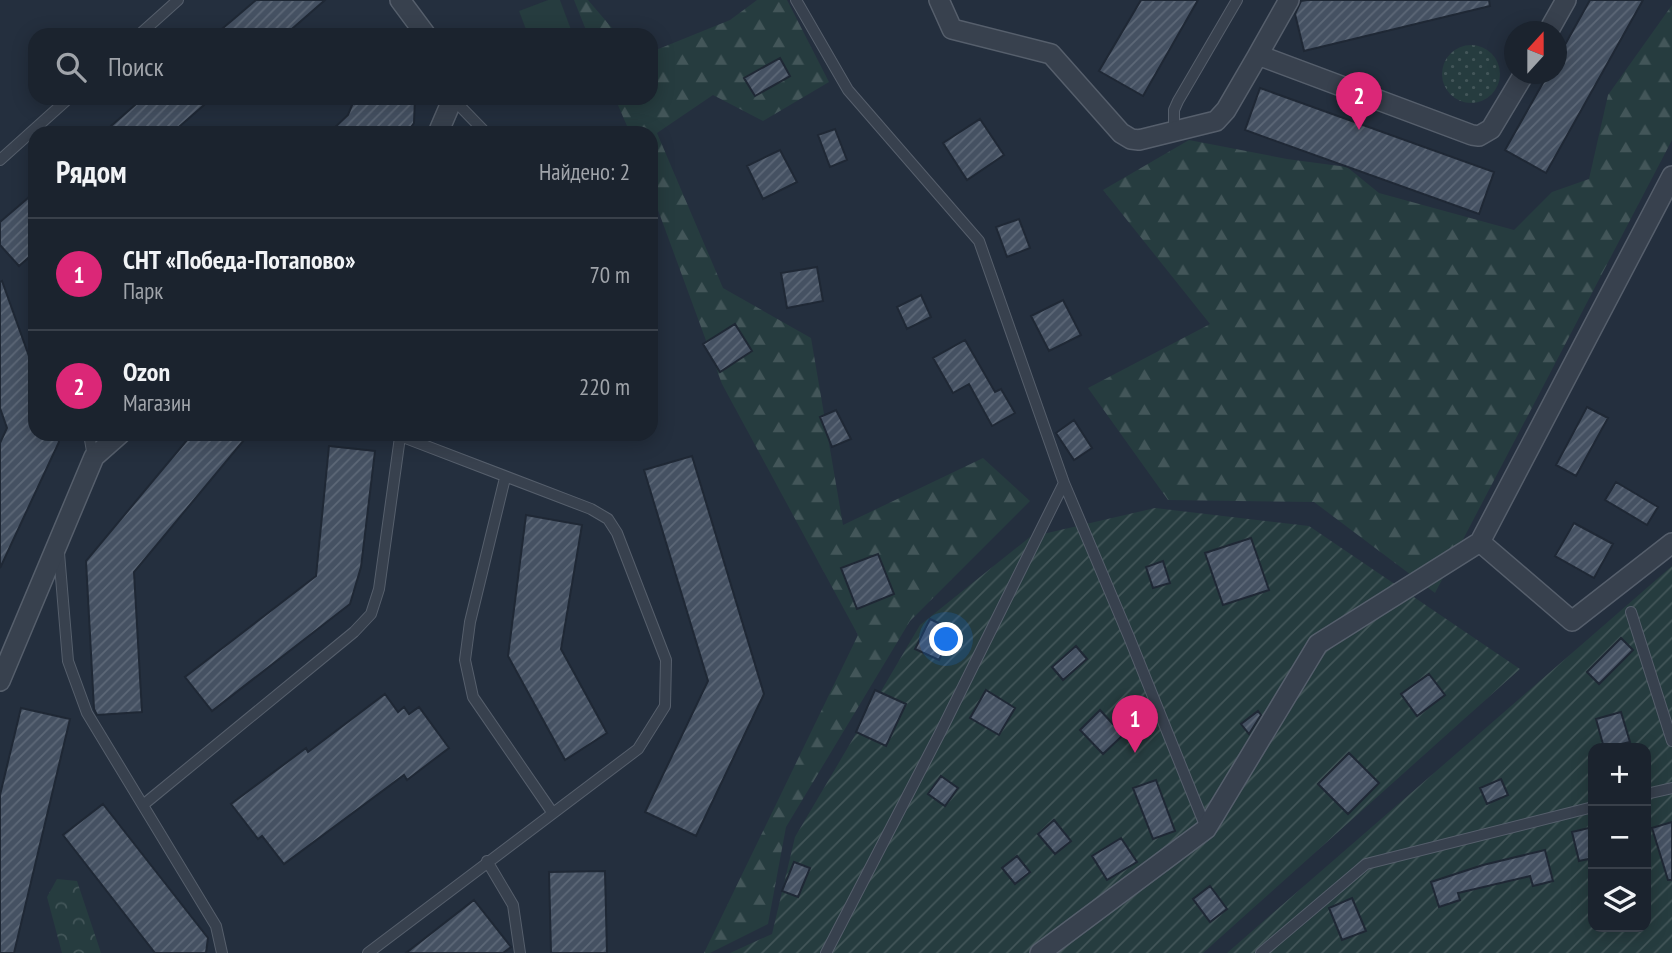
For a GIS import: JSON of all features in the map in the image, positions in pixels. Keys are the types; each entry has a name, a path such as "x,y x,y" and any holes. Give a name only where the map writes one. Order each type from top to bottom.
{"street":[{"path":"400,0 421,28"},
{"path":"939,0 952,29 1051,54 1125,136 1139,140 1216,121 1221,117 1289,0"},
{"path":"1554,21 1566,0"},
{"path":"1258,55 1479,136 1491,129 1518,84"},
{"path":"441,126 450,105"},
{"path":"1040,953 1206,829 1318,645 1480,542 1672,176"},
{"path":"0,681 94,457 112,441"},
{"path":"1480,542 1572,621 1672,543"}],"lane":[{"path":"147,28 178,0"},
{"path":"796,0 848,90 979,241 1064,483 1206,829"},
{"path":"1174,132 1174,110 1178,101 1237,0"},
{"path":"38,126 61,105"},
{"path":"459,105 479,126"},
{"path":"0,160 28,135"},
{"path":"91,441 94,457"},
{"path":"143,805 354,632 371,614 379,589 396,441"},
{"path":"368,953 638,749 665,706 666,660 617,533 608,519 591,509 412,441"},
{"path":"505,478 470,622 465,660 472,697 552,813"},
{"path":"826,953 941,732 1064,483"},
{"path":"58,541 68,661 87,713 216,926 222,953"},
{"path":"1631,612 1672,741"},
{"path":"1651,793 1672,788"},
{"path":"1261,953 1366,864 1588,808"},
{"path":"487,862 513,905 520,953"}],"green space":[{"path":"548,0 560,0 570,28 525,28 519,11"},
{"path":"574,0 588,0 612,28 585,28"},
{"path":"757,0 787,0 829,82 763,121 713,95 658,132 658,126 627,126 618,105 658,105 658,49 730,20"},
{"path":"1672,5 1672,140 1435,593 1314,502 1168,500 1088,388 1210,324 1103,190 1189,140 1287,159 1347,167 1379,193 1514,230 1552,192 1589,179 1608,95"},
{"path":"1471,45 1482,47 1495,58 1500,74 1498,85 1487,98 1471,103 1460,101 1447,90 1442,74 1444,63 1455,50"},
{"path":"658,135 723,288 811,338 843,525 983,458 1030,501 910,621 786,827 768,924 710,953 704,953 858,635 722,384 658,210"},
{"path":"1155,508 1309,526 1520,669 1203,953 730,953 772,934 795,837 920,625 1030,537"},
{"path":"1672,566 1672,953 1227,953"},
{"path":"57,879 77,881 101,953 62,953 47,897"}],"building":[{"path":"256,0 325,0 293,28 223,28"},
{"path":"1141,0 1198,0 1143,96 1099,71"},
{"path":"1489,0 1490,6 1304,51 1295,14 1301,1"},
{"path":"1590,0 1643,0 1546,173 1505,150 1542,84 1567,84 1567,41"},
{"path":"780,58 790,76 755,96 744,78"},
{"path":"1260,88 1494,172 1479,214 1245,130"},
{"path":"135,105 204,105 180,126 111,126"},
{"path":"352,105 415,105 412,126 336,126 348,115"},
{"path":"980,119 1004,155 967,180 943,143"},
{"path":"835,129 847,160 830,167 818,135"},
{"path":"780,150 797,182 763,199 747,166"},
{"path":"28,198 28,258 19,266 0,245 0,222"},
{"path":"1019,219 1030,248 1007,257 996,227"},
{"path":"817,267 823,301 787,308 781,273"},
{"path":"2,281 28,353 28,441 59,442 0,568 0,443 7,428 0,408"},
{"path":"921,295 931,317 907,329 897,307"},
{"path":"1063,300 1081,335 1049,351 1031,316"},
{"path":"735,324 752,351 720,372 703,344"},
{"path":"965,340 995,392 1001,389 1015,413 992,426 969,384 953,393 933,358"},
{"path":"1587,407 1608,418 1576,476 1556,465"},
{"path":"836,410 851,439 832,447 820,417"},
{"path":"1074,420 1092,448 1074,460 1056,433"},
{"path":"186,441 243,441 134,572 142,712 97,715 94,709 86,561"},
{"path":"329,446 375,451 361,567 350,604 212,711 185,677 316,576"},
{"path":"692,456 764,694 696,836 645,812 708,681 644,470"},
{"path":"1616,482 1658,507 1647,525 1605,500"},
{"path":"526,515 582,525 561,649 607,733 565,760 508,656"},
{"path":"1574,523 1613,544 1594,578 1555,556"},
{"path":"1251,538 1269,590 1223,605 1205,553"},
{"path":"878,554 894,594 857,609 841,568"},
{"path":"1163,561 1170,583 1153,588 1146,567"},
{"path":"930,619 953,630 939,660 915,649"},
{"path":"1621,638 1633,650 1599,684 1587,672"},
{"path":"1076,646 1087,659 1063,680 1052,667"},
{"path":"1429,674 1445,695 1417,716 1401,694"},
{"path":"875,690 906,704 886,746 856,732"},
{"path":"986,690 1015,708 999,735 970,718"},
{"path":"385,694 398,712 404,707 409,714 419,707 449,748 407,780 404,775 284,864 262,836 258,839 231,804 306,748 308,752"},
{"path":"21,708 70,719 14,953 0,953 0,795"},
{"path":"1100,710 1123,735 1103,754 1080,730"},
{"path":"1258,711 1261,715 1249,734 1241,724"},
{"path":"1621,712 1630,742 1603,743 1596,719"},
{"path":"1349,753 1379,783 1348,814 1318,784"},
{"path":"941,776 958,788 945,806 928,794"},
{"path":"1501,779 1508,795 1487,804 1480,788"},
{"path":"1156,780 1175,831 1153,839 1133,788"},
{"path":"103,804 208,938 206,953 155,953 63,835"},
{"path":"1054,820 1071,841 1055,854 1038,834"},
{"path":"1672,822 1672,880 1668,880 1652,828"},
{"path":"1588,828 1588,859 1579,861 1572,832"},
{"path":"1121,838 1137,862 1107,880 1092,856"},
{"path":"1545,850 1553,881 1533,886 1530,876 1458,893 1460,900 1439,907 1431,882 1483,865"},
{"path":"1017,856 1030,872 1015,884 1002,868"},
{"path":"794,862 810,868 798,897 782,891"},
{"path":"605,871 607,953 551,953 549,872"},
{"path":"1210,886 1227,909 1210,922 1193,899"},
{"path":"1352,898 1366,931 1342,940 1329,908"},
{"path":"474,900 511,947 503,953 406,953"}],"place":[{"name":"Ozon","path":"1359,130"},
{"name":"СНТ «Победа-Потапово»","path":"1135,753"}]}
